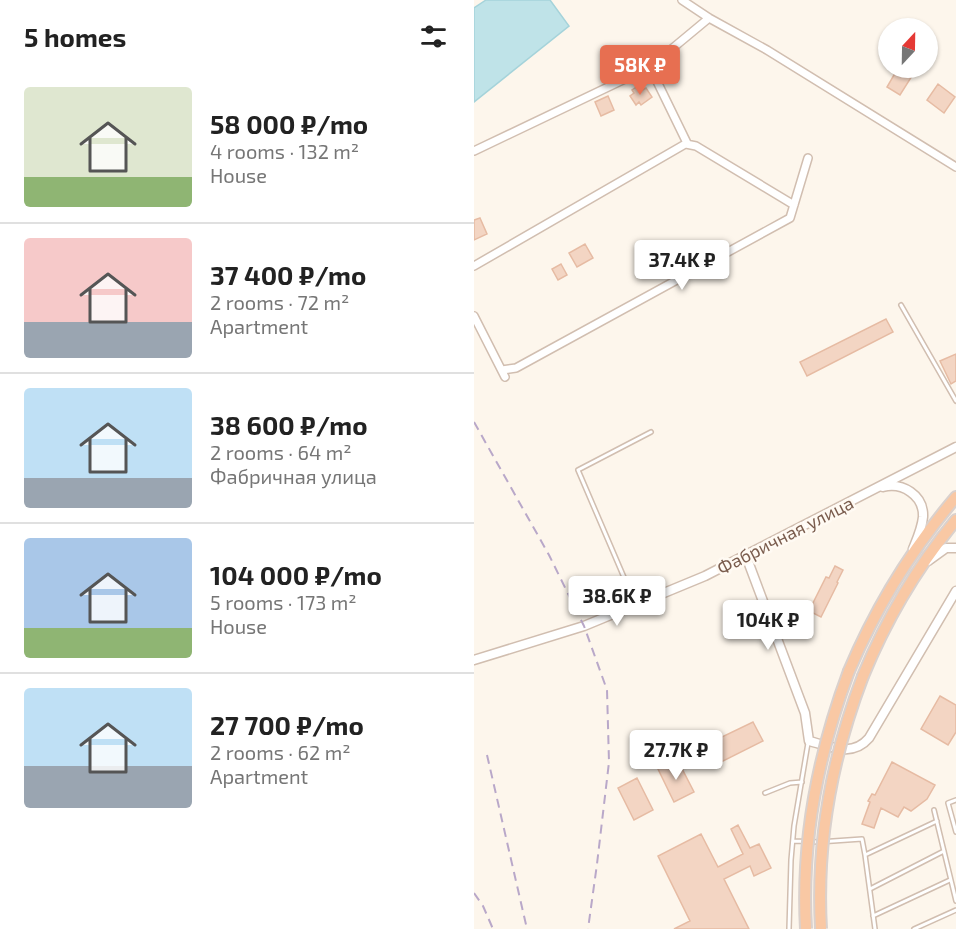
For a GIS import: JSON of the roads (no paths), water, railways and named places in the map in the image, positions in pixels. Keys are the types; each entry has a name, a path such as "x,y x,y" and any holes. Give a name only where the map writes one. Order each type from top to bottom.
{"highway":[{"path":"806,929 807,853 815,793 828,732 849,671 883,601 911,555 956,497"},
{"path":"821,929 821,854 829,795 842,735 863,676 885,627 919,570 956,520"}],"street":[{"path":"682,0 956,166"},
{"path":"474,151 650,67 709,18"},
{"path":"650,67 686,144"},
{"path":"474,266 686,144 696,146 794,205"},
{"path":"474,316 504,374 790,218 808,158"},
{"name":"Фабричная улица","path":"474,660 584,626 636,605 746,556 956,447"},
{"path":"874,489 897,486 912,493 917,499 923,514 922,524 911,555"},
{"path":"919,570 940,551 946,548 956,548"},
{"path":"746,556 805,713 808,741 849,750 865,743 881,721 956,591"}],"lane":[{"path":"901,305 956,401"},
{"path":"636,605 578,470 651,432"},
{"path":"789,929 793,841 808,741"},
{"path":"765,793 790,783 802,782"},
{"path":"956,800 948,803 956,832"},
{"path":"934,810 956,901"},
{"path":"865,855 937,821"},
{"path":"793,841 862,839 875,929"},
{"path":"870,889 944,851"},
{"path":"873,916 951,880"},
{"path":"914,929 956,910"}],"water":[{"path":"486,0 550,0 569,26 474,102 474,8"}],"railway":[{"path":"474,422 549,555 584,626 607,690 609,762 588,929"},
{"path":"487,755 527,929"},
{"path":"474,893 483,906 493,929"}]}
